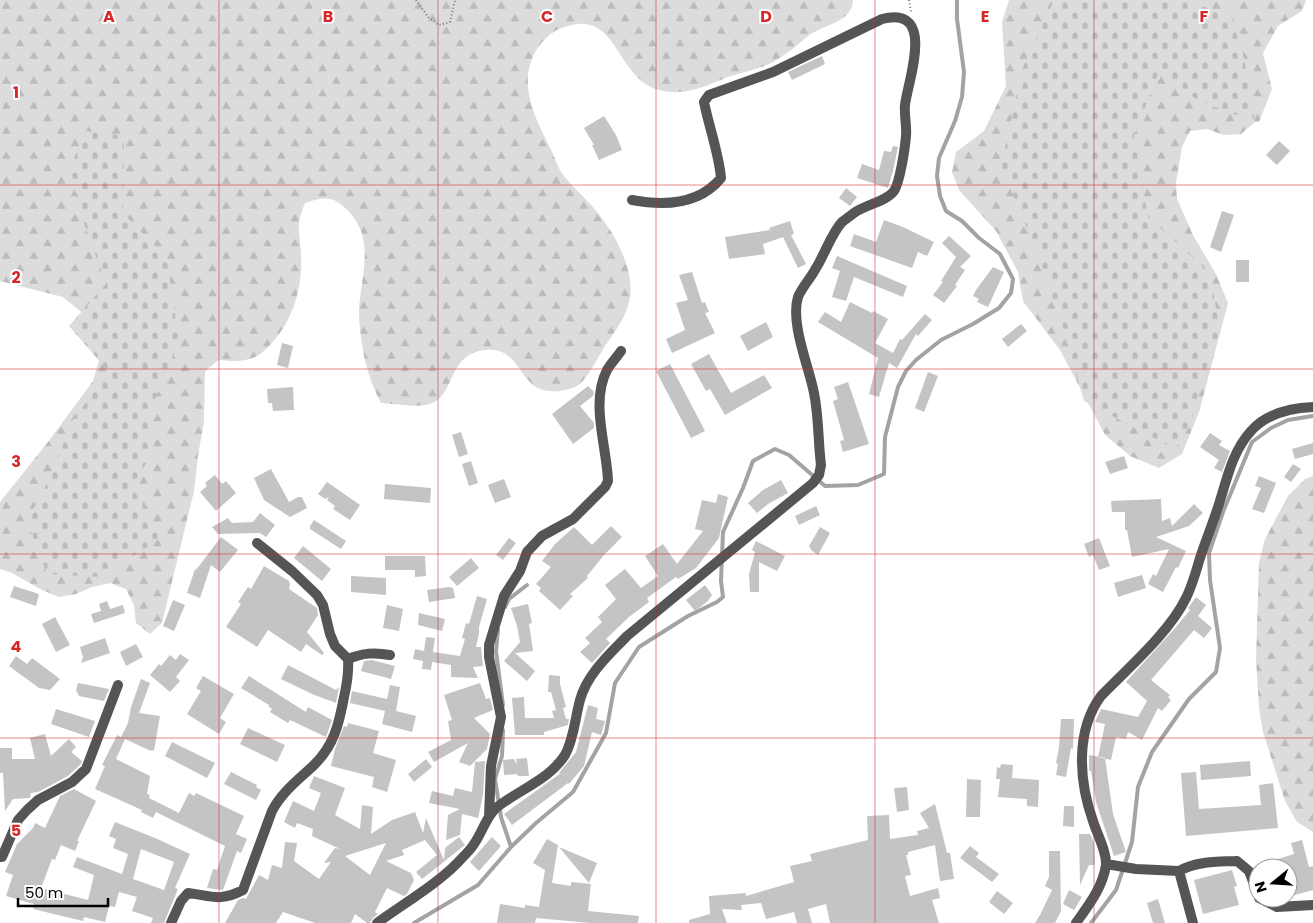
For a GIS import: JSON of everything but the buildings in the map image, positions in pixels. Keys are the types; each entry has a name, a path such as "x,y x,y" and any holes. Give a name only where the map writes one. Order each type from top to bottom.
{"street":[{"path":"377,923 455,866 474,844 495,810 554,768 564,756 569,746 580,698 588,680 601,662 627,636 816,479 821,465 814,394 803,353 796,312 798,297 842,223 856,212 885,198 894,191 902,163 906,135 905,107 914,63 915,40 910,24 898,18 889,17 882,19 773,72 709,95 704,102 709,130 720,165 721,178 714,187 704,194 676,203 648,203 632,200"},
{"path":"495,810 491,766 501,717 488,644 504,596 523,566 527,552 542,536 573,519 605,487 608,481 600,424 600,402 607,369 621,351"},
{"path":"1076,923 1102,881 1106,864 1089,811 1082,761 1084,736 1093,706 1160,634 1186,598 1231,464 1244,439 1252,430 1270,418 1293,408 1313,407"},
{"path":"171,923 181,901 188,893 219,898 232,896 243,890 278,800 325,753 332,742 339,724 349,672 348,659 334,646 323,605 317,595 292,571 257,543"},
{"path":"348,659 362,653 390,655"},
{"path":"1,859 18,820 27,810 38,800 72,782 86,768 118,685"},
{"path":"1106,864 1136,869 1179,871 1198,863 1237,860 1248,870"},
{"path":"1179,871 1193,923"},
{"path":"1298,906 1313,905"}],"path":[{"path":"416,0 428,17 439,25 450,22 455,0"}],"green space":[{"path":"0,0 853,0 852,7 842,18 814,32 776,60 695,90 668,92 659,90 644,82 632,71 604,33 592,25 576,24 555,31 540,45 530,64 528,77 532,107 562,174 592,206 608,227 621,251 630,277 631,290 624,315 587,376 573,388 560,391 546,391 535,386 527,379 508,356 499,351 486,350 473,353 464,359 457,367 443,395 436,401 421,406 381,403 368,373 360,329 360,303 365,259 361,232 355,219 339,203 330,199 321,199 305,203 299,224 301,268 298,293 283,329 266,349 258,355 242,361 220,360 205,372 204,421 194,491 162,623 150,634 136,623 134,605 126,589 110,583 92,587 76,594 59,597 12,573 0,569 0,502 93,381 107,333 63,297 0,281"},
{"path":"1009,0 1306,0 1302,11 1278,26 1263,53 1272,89 1259,122 1255,122 1241,134 1224,135 1207,129 1190,131 1182,147 1176,183 1177,199 1193,235 1216,274 1228,303 1199,412 1182,454 1159,468 1130,456 1105,435 1060,350 1023,301 1018,272 996,231 959,190 952,172 956,152 984,131 1006,86 1002,22"},
{"path":"1054,0 1182,0 1231,15 1244,58 1255,122 1197,100 1160,69 1134,136 1148,217 1210,273 1220,332 1200,385 1191,424 1175,449 1084,401 1062,325 1036,250 1001,166 1023,67"},
{"path":"86,131 124,136 123,213 167,259 179,342 152,407 148,460 132,487 162,537 101,577 47,574 27,521 52,474 72,421 109,372 69,326 106,284 85,226 69,170"},
{"path":"1313,476 1313,832 1297,822 1285,801 1263,732 1259,708 1256,659 1259,562 1265,539 1288,496 1305,479"}],"waterway":[{"path":"414,923 478,885 511,847 573,792 606,733 615,683 639,647 688,616 717,602 723,597 721,581 723,532 753,461 775,449 789,455 825,486 858,485 884,474 885,437 898,387 906,371 916,360 941,340 999,308 1011,293 1013,279 1000,254 979,238 962,221 946,211 940,196 937,176 939,158 955,121 962,97 964,72 957,19 957,0"},
{"path":"1091,923 1116,890 1132,842 1138,787 1152,752 1189,699 1216,672 1220,648 1210,580 1209,553 1223,512 1252,442 1271,428 1288,420 1313,416"},
{"path":"505,607 509,599 527,585"},
{"path":"498,630 496,651 503,705"},
{"path":"503,730 502,756 495,779 501,817 511,847"}]}
